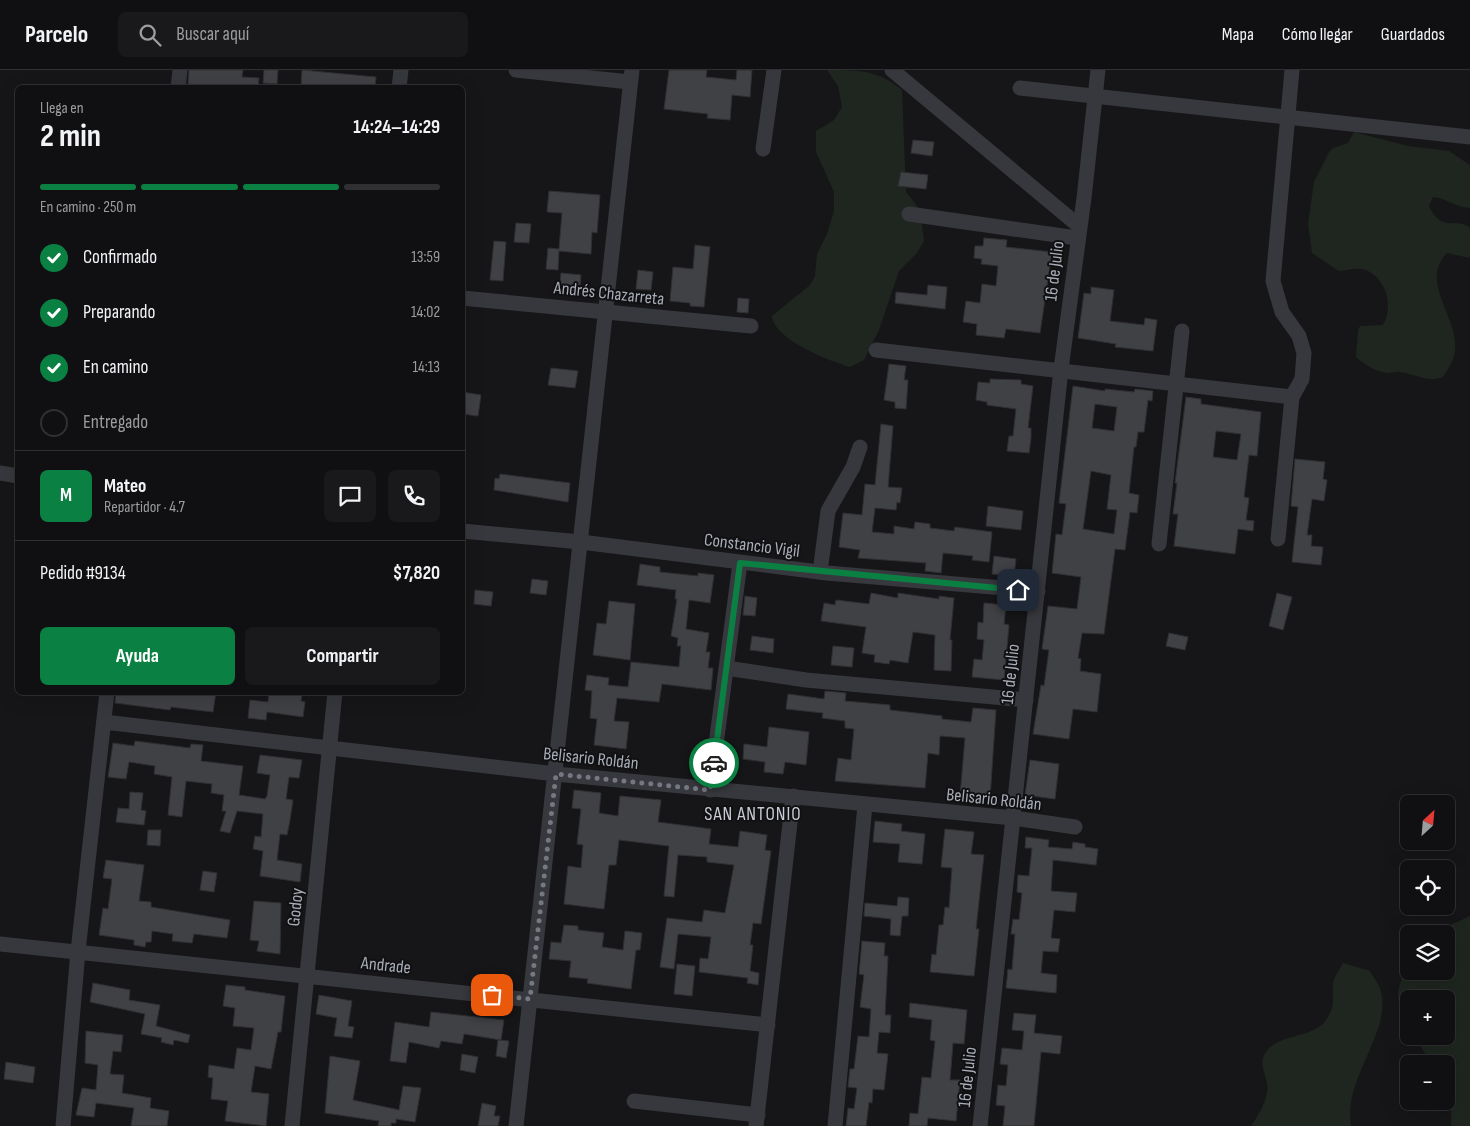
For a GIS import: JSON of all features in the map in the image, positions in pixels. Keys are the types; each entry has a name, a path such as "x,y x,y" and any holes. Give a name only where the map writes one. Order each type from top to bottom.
{"street":[{"path":"178,85 180,70"},
{"path":"399,85 401,70"},
{"path":"516,70 631,76 516,1126"},
{"path":"764,149 774,70"},
{"path":"892,70 1078,232"},
{"name":"16 de Julio","path":"980,1126 1061,369 1098,70"},
{"path":"1278,540 1292,396 1302,379 1304,353 1299,336 1282,312 1273,281 1292,70"},
{"path":"1020,88 1470,137"},
{"path":"909,214 1078,232"},
{"name":"Andrés Chazarreta","path":"465,298 751,326"},
{"path":"1159,544 1182,331"},
{"path":"876,350 1292,396"},
{"path":"820,572 828,511 853,466 860,447"},
{"path":"0,473 15,476"},
{"name":"Constancio Vigil","path":"465,531 581,542 820,572 1038,592"},
{"path":"710,790 740,563"},
{"path":"726,668 806,680 1026,700"},
{"path":"63,1126 78,951 107,695"},
{"name":"Godoy","path":"292,1126 335,695"},
{"name":"Belisario Roldán","path":"104,722 556,774 1013,818 1075,827"},
{"path":"634,1101 757,1120 793,796"},
{"path":"835,1126 865,805"},
{"name":"Andrade","path":"0,944 768,1025"}],"shaded area":[{"path":"827,70 868,72 885,78 902,90 906,192 920,210 924,241 917,253 899,271 879,330 864,360 850,367 817,355 792,341 775,325 772,316 810,285 815,276 817,254 827,234 834,211 834,192 816,152 816,131 834,120 842,107 838,86"},
{"path":"1354,132 1408,146 1449,151 1470,165 1470,208 1433,197 1429,206 1439,220 1449,223 1460,223 1470,228 1470,258 1447,253 1439,264 1438,288 1451,325 1455,349 1451,364 1443,377 1437,379 1421,378 1406,373 1379,371 1371,368 1356,357 1360,326 1383,325 1386,318 1388,302 1384,287 1373,274 1366,270 1339,271 1312,253 1308,224 1314,182 1329,152 1333,148 1348,143"},
{"path":"1470,916 1470,1126 1451,1126 1451,1110 1455,1110 1455,1055 1426,1055 1420,1045 1455,1045 1455,990 1400,990 1400,1005 1398,996 1402,980 1455,980 1455,925 1451,925"},
{"path":"1343,963 1370,971 1380,989 1382,1008 1374,1040 1354,1091 1350,1108 1351,1126 1251,1126 1263,1106 1267,1092 1267,1082 1262,1062 1263,1057 1272,1046 1313,1030 1326,1020 1333,1002 1333,984"}],"building":[{"path":"189,70 243,70 242,77 259,78 258,85 188,85"},
{"path":"264,70 278,70 277,84 263,83"},
{"path":"302,70 376,77 375,85 301,85"},
{"path":"669,70 707,70 706,77 736,80 737,70 752,70 750,97 732,95 730,120 707,118 708,114 664,109"},
{"path":"913,140 934,142 932,156 911,153"},
{"path":"901,172 928,175 926,189 898,186"},
{"path":"549,191 600,195 597,233 592,232 591,254 559,251 558,270 546,269 548,248 559,249 562,213 547,212"},
{"path":"516,223 531,224 529,243 514,242"},
{"path":"984,238 1007,240 1006,247 1052,252 1040,333 1006,329 1004,338 976,335 977,324 963,322 966,301 980,303 982,284 996,286 998,266 981,264 982,259 974,258 975,246 983,246"},
{"path":"494,241 506,242 503,281 490,280"},
{"path":"695,245 710,247 704,307 690,306 690,303 670,301 673,267 693,269"},
{"path":"638,270 653,272 651,290 636,289"},
{"path":"561,273 581,275 580,286 560,285"},
{"path":"928,285 947,287 945,309 895,303 896,292 927,295"},
{"path":"1091,287 1114,290 1110,321 1144,325 1145,318 1157,320 1153,351 1115,347 1116,344 1078,338 1084,293 1091,294"},
{"path":"738,298 749,299 748,313 737,312"},
{"path":"889,364 906,366 904,380 908,380 906,409 895,408 895,402 884,400"},
{"path":"551,368 578,371 575,388 548,385"},
{"path":"990,379 1021,380 1021,384 1033,386 1028,428 1031,428 1029,453 1007,451 1009,436 1013,436 1016,409 987,405 987,402 976,400 978,382 990,383"},
{"path":"1073,386 1105,391 1105,389 1134,392 1135,389 1153,391 1152,401 1148,400 1144,432 1138,432 1136,447 1134,447 1129,493 1139,495 1137,513 1130,512 1125,550 1115,549 1104,634 1082,633 1078,658 1081,659 1080,671 1101,674 1097,712 1073,709 1069,739 1033,734 1041,685 1044,686 1049,650 1042,649 1048,606 1077,609 1081,577 1052,573 1056,534 1062,535 1066,504 1059,503","holes":["1095,404 1117,407 1114,431 1092,428","1091,471 1111,475 1107,509 1117,510 1114,534 1083,529"]},
{"path":"465,392 481,395 478,416 465,414"},
{"path":"1186,397 1201,399 1201,404 1261,412 1257,456 1249,455 1244,497 1249,498 1246,520 1254,521 1253,531 1238,529 1235,554 1174,546 1178,514 1173,514 1177,483 1175,483","holes":["1216,431 1241,434 1237,460 1213,457"]},
{"path":"881,424 893,426 888,487 902,488 900,503 897,502 896,510 875,508 872,532 894,534 894,526 914,529 915,522 930,524 930,528 954,531 955,527 992,532 989,562 972,560 973,556 943,553 941,573 925,571 926,563 858,558 860,550 839,547 843,513 862,515 865,484 875,485"},
{"path":"1295,459 1325,462 1323,479 1327,480 1324,501 1312,499 1307,535 1312,535 1311,546 1323,547 1321,565 1292,562 1298,507 1291,506"},
{"path":"500,474 570,483 568,502 494,490 495,478 499,479"},
{"path":"988,506 1023,511 1021,530 986,526"},
{"path":"994,556 1016,559 1014,576 992,574"},
{"path":"640,564 660,567 660,572 698,576 698,573 714,575 710,603 689,600 686,629 709,633 706,652 710,652 708,668 713,668 711,690 662,684 659,702 617,698 614,721 629,722 626,749 594,745 597,719 590,718 592,691 585,690 587,675 609,678 608,685 628,687 631,662 679,667 681,646 677,646 678,638 671,636 677,599 675,599 676,590 637,585"},
{"path":"532,579 548,581 546,595 530,593"},
{"path":"475,590 493,592 491,606 474,604"},
{"path":"871,593 898,598 898,593 939,599 939,596 954,598 950,640 952,640 951,671 934,670 935,635 913,632 908,663 890,660 889,664 874,662 875,655 862,653 866,627 821,621 824,603 835,605 836,600 869,604"},
{"path":"1277,593 1292,597 1283,630 1269,626"},
{"path":"745,596 757,598 755,616 743,615"},
{"path":"609,601 635,604 630,660 593,655 597,623 606,624"},
{"path":"984,603 1006,605 1004,624 1009,625 1004,680 972,677 974,659 982,660 984,640 977,639 978,622 983,623"},
{"path":"1169,633 1188,637 1185,650 1166,646"},
{"path":"752,636 774,639 773,653 750,650"},
{"path":"833,646 854,648 852,667 831,665"},
{"path":"825,691 846,693 845,701 890,705 890,710 942,716 942,719 971,722 973,708 996,710 990,799 960,796 965,738 940,736 939,755 928,753 925,788 835,781 838,758 851,760 854,729 845,728 845,721 822,718 823,713 786,709 788,694 824,699"},
{"path":"116,695 216,695 213,712 171,707 170,710 115,703"},
{"path":"269,695 302,695 301,701 305,702 303,717 267,712 266,720 248,718 250,700 268,702"},
{"path":"769,727 809,732 806,765 785,762 783,774 764,772 765,762 743,759 744,744 767,747"},
{"path":"135,741 190,748 191,744 203,745 201,761 243,766 239,795 265,799 270,775 257,773 260,755 302,760 299,778 289,777 286,799 293,800 287,835 280,834 277,860 302,864 300,882 260,876 263,851 253,849 255,836 261,837 263,814 237,811 230,833 220,831 226,811 222,811 224,795 211,793 212,784 186,781 182,817 168,815 172,777 154,774 155,766 129,762 126,779 108,777 113,743 134,746"},
{"path":"1030,760 1059,764 1055,799 1025,795"},
{"path":"574,790 601,793 599,813 618,816 620,796 661,800 658,822 711,829 709,844 738,847 740,831 767,835 765,850 771,851 761,924 753,923 750,945 753,945 750,971 759,973 758,985 747,983 748,978 699,972 700,958 708,959 711,937 678,934 674,969 660,967 667,918 702,922 704,910 725,913 734,865 707,862 707,857 678,855 674,897 664,896 669,846 619,840 616,865 609,865 604,909 564,904 568,866 581,868 583,845 577,844 581,809 572,808"},
{"path":"130,792 143,793 141,810 146,811 144,825 116,822 118,808 129,809"},
{"path":"875,821 902,824 901,831 925,834 922,864 898,862 900,844 873,842"},
{"path":"945,829 974,832 971,854 984,855 976,929 979,929 974,976 930,972 932,954 936,955 939,925 943,925 945,907 949,908 952,868 941,867"},
{"path":"148,830 161,830 160,846 147,845"},
{"path":"1026,837 1049,840 1048,847 1072,849 1073,842 1085,844 1085,847 1098,849 1096,865 1053,860 1051,891 1077,893 1075,912 1054,910 1051,938 1060,939 1058,952 1043,951 1041,973 1057,975 1056,993 1006,988 1008,969 1012,970 1015,934 1011,934 1013,919 1019,920 1022,893 1017,892 1018,875 1029,876 1032,848 1025,848"},
{"path":"106,860 144,865 139,901 151,902 151,907 230,920 227,938 194,934 192,943 172,941 173,934 152,931 151,942 146,942 145,947 134,945 134,940 99,935 103,908 108,909 112,879 103,878"},
{"path":"203,871 217,873 214,892 200,890"},
{"path":"898,897 909,898 908,916 902,916 900,936 890,935 891,919 864,916 865,903 897,906"},
{"path":"254,901 281,903 280,954 257,951 259,941 250,940"},
{"path":"564,925 578,926 578,930 604,933 602,947 623,950 625,931 642,933 640,950 636,950 631,989 587,983 588,979 569,977 571,961 549,959 551,942 561,943"},
{"path":"862,941 885,943 884,956 888,956 885,1015 891,1015 890,1033 879,1032 877,1053 888,1054 884,1090 873,1089 872,1103 869,1102 866,1126 846,1126 848,1108 854,1109 857,1088 848,1087 850,1069 854,1069 858,1036 869,1037 871,1009 860,1007 864,975 859,974"},
{"path":"677,964 695,966 692,996 674,994"},
{"path":"93,983 130,990 129,1000 160,1005 156,1026 190,1035 188,1043 174,1040 173,1045 161,1042 162,1038 141,1034 145,1014 90,1002"},
{"path":"226,985 245,987 245,990 285,996 281,1032 278,1032 271,1069 255,1066 251,1092 269,1094 266,1126 225,1121 228,1101 211,1099 213,1078 208,1077 209,1065 234,1069 237,1048 251,1050 254,1028 233,1026 235,1008 223,1006"},
{"path":"319,995 352,1001 348,1026 354,1027 352,1038 334,1036 337,1018 316,1014"},
{"path":"910,1003 967,1010 964,1044 953,1043 950,1080 960,1080 956,1121 928,1118 927,1126 909,1126 910,1113 918,1114 922,1077 931,1078 935,1041 930,1040 932,1020 909,1017"},
{"path":"431,1012 504,1020 501,1040 464,1034 462,1044 441,1041 439,1048 409,1042 406,1063 390,1061 395,1022 429,1027"},
{"path":"1014,1013 1036,1015 1034,1033 1062,1036 1060,1054 1041,1052 1034,1126 1003,1126 1005,1106 996,1105 998,1085 1006,1086 1008,1065 1000,1064 1002,1048 1022,1050 1024,1031 1012,1030"},
{"path":"86,1031 123,1035 121,1052 113,1051 110,1074 124,1075 122,1093 151,1098 150,1108 169,1111 167,1126 131,1126 134,1108 96,1103 94,1117 76,1115 82,1088 96,1090 98,1065 85,1063"},
{"path":"498,1040 509,1041 506,1058 496,1056"},
{"path":"462,1054 478,1057 475,1073 460,1070"},
{"path":"330,1056 360,1061 353,1100 399,1110 403,1086 421,1088 415,1122 396,1119 396,1123 391,1123 391,1126 378,1126 379,1121 325,1113"},
{"path":"6,1062 35,1067 33,1083 4,1079"},
{"path":"482,1103 496,1106 494,1116 500,1116 498,1126 478,1126"}],"way so far":[{"path":"492,995 530,999 556,774 710,790 714,763"}],"district":[{"name":"SAN ANTONIO","path":"753,813"}],"route":[{"path":"714,763 740,563 827,573 1018,590"}]}
